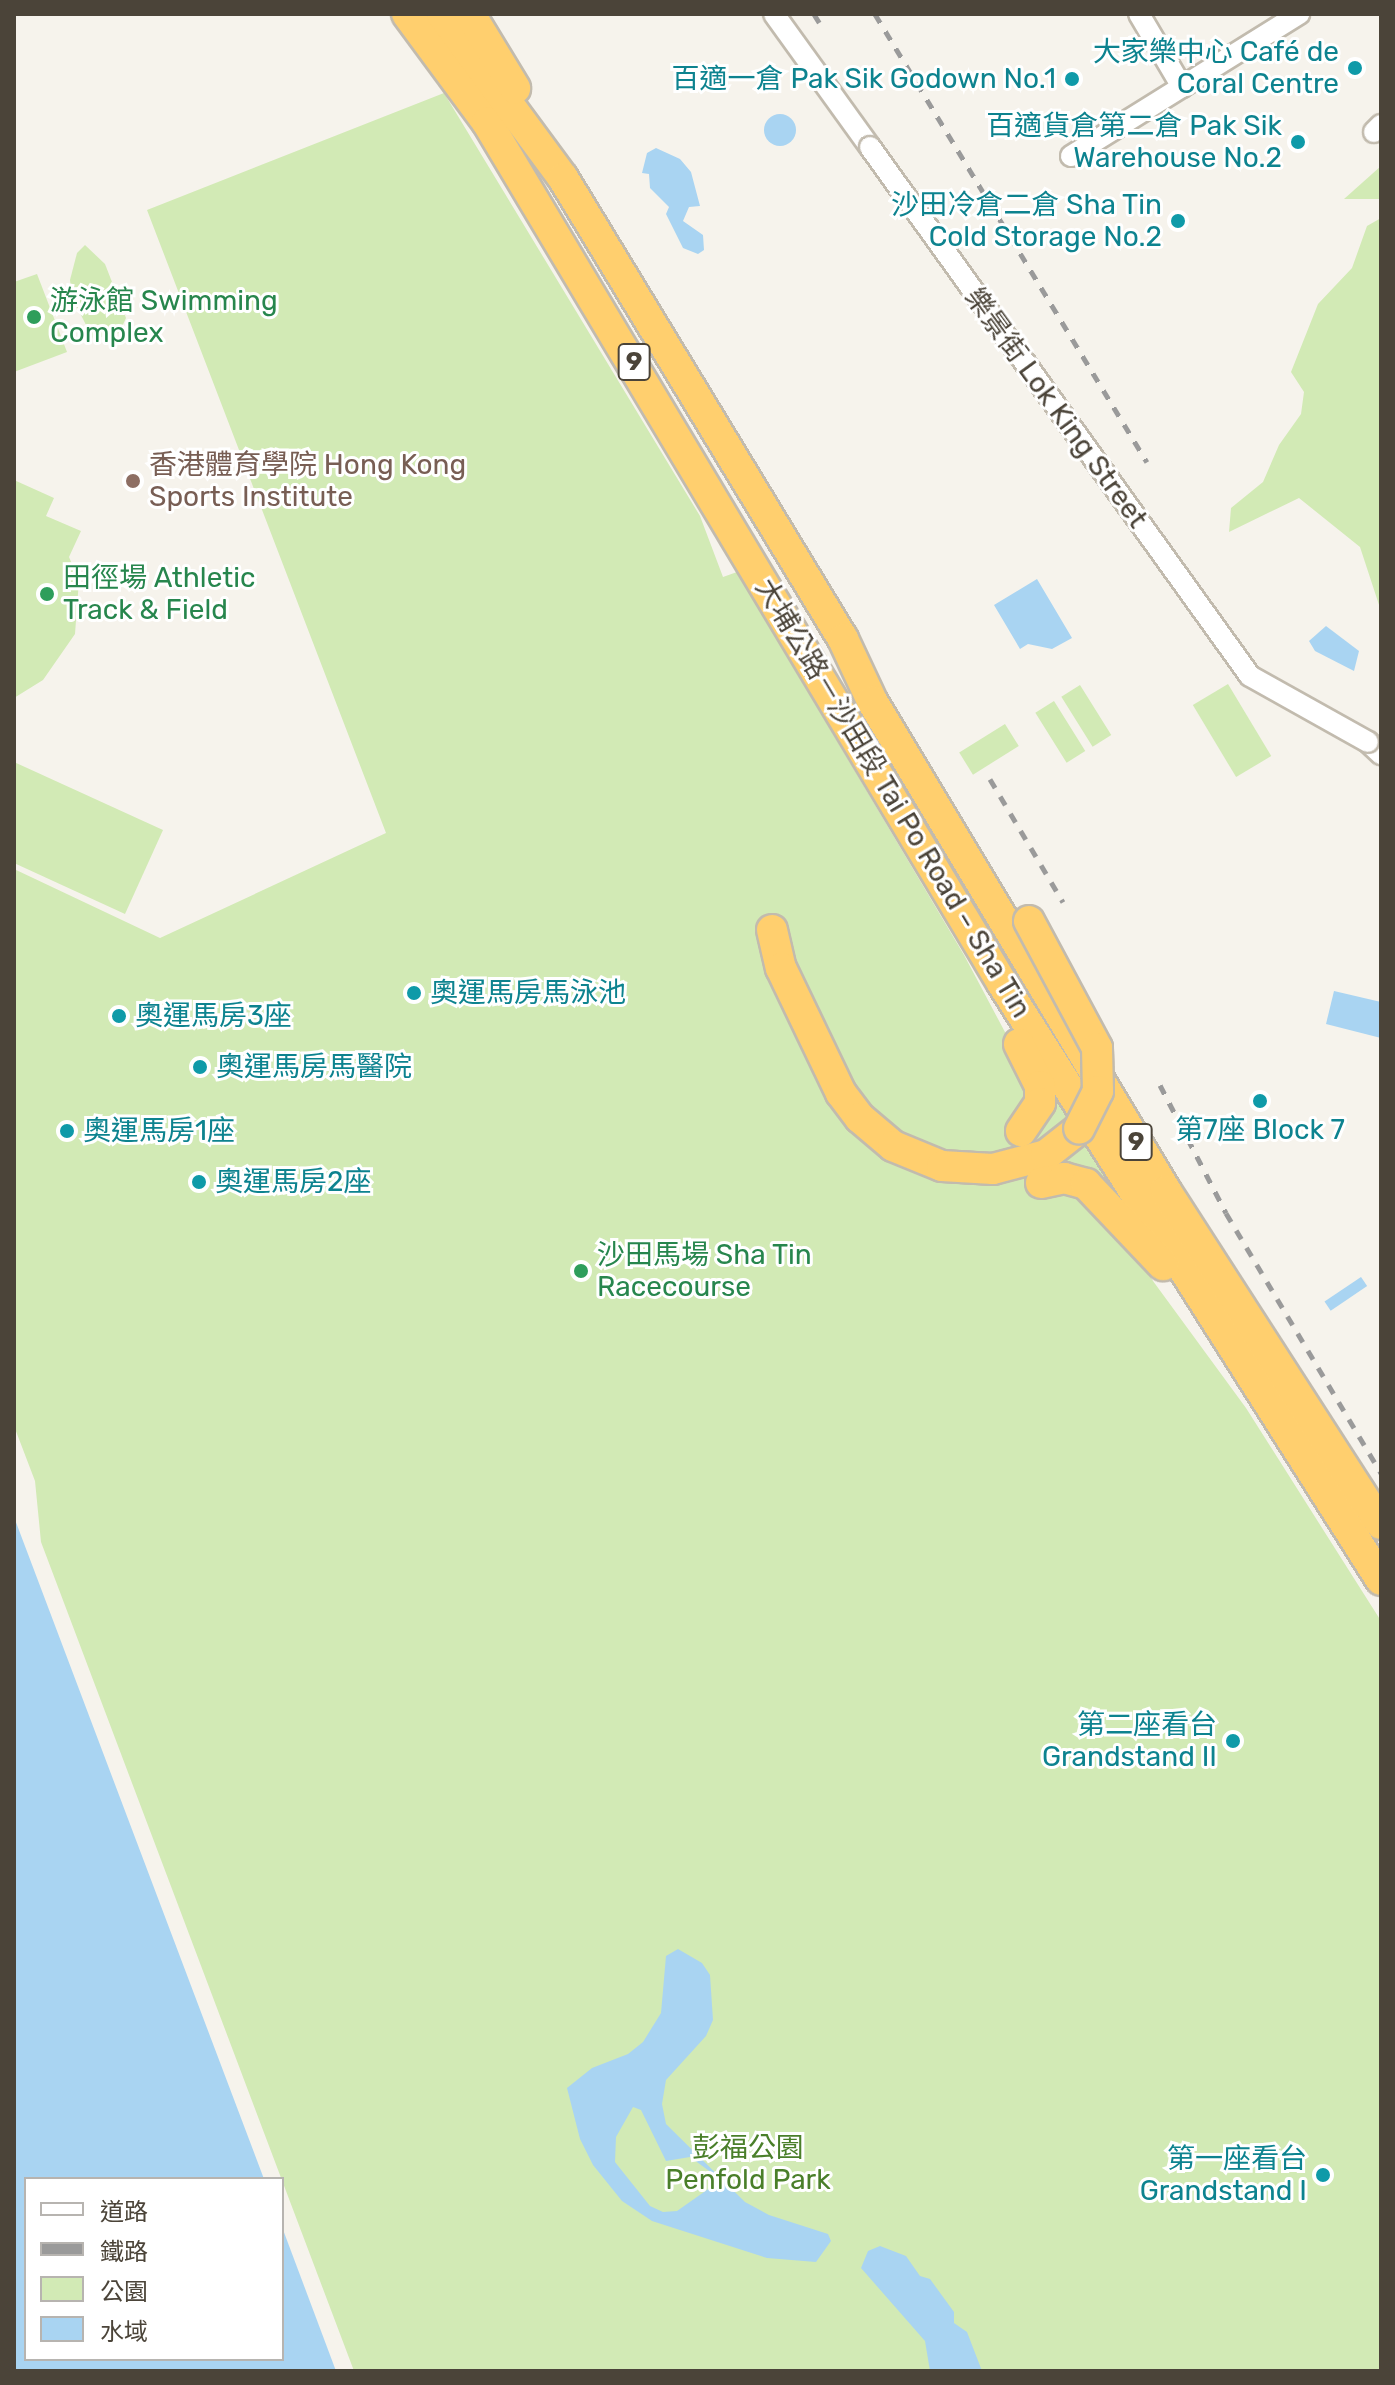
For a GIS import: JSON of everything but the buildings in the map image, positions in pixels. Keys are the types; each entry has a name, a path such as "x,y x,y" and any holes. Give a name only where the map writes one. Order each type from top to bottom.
{"highway":[{"name":"大埔公路－沙田段 Tai Po Road – Sha Tin","path":"407,14 487,122 1002,983 1199,1301 1381,1580"},
{"name":"大埔公路－沙田段 Tai Po Road – Sha Tin","path":"442,14 563,178 843,639 872,701 1166,1191 1381,1524"},
{"path":"470,14 563,178"},
{"path":"772,930 781,968 835,1080 876,1133 932,1164 1003,1168 1037,1159 1063,1145 1095,1103 1099,1057 1080,1007 889,689 843,639"},
{"path":"1002,983 1014,1033 1040,1086 1040,1103 1021,1131"},
{"path":"1041,1183 1064,1178 1086,1184 1199,1301"}],"street":[{"name":"樂景街 Lok King Street","path":"774,14 1250,676 1375,748"},
{"path":"1139,14 1182,87"},
{"path":"1071,156 1299,14"}],"green space":[{"name":"沙田馬場 Sha Tin Racecourse","path":"444,93 700,516 723,577 737,572 964,955 1023,1066 1036,1060 1129,1212 1112,1225 1246,1408 1381,1621 1381,2371 354,2371 284,2186 284,2177 281,2177 41,1542 35,1481 14,1426 14,869 160,938 386,833 147,210"},
{"path":"1381,166 1381,199 1344,199"},
{"path":"1381,218 1381,611 1360,547 1299,498 1229,532 1231,508 1263,482 1279,445 1301,414 1304,392 1291,372 1318,304 1352,268 1367,226"},
{"path":"85,245 105,264 126,318 119,333 93,339 72,297 70,280 77,253"},
{"name":"游泳館 Swimming Complex","path":"37,274 67,352 14,372 14,282"},
{"name":"田徑場 Athletic Track & Field","path":"14,480 54,498 46,516 81,531 69,557 79,580 75,634 43,680 14,698"},
{"path":"1228,684 1271,756 1236,777 1193,705"},
{"path":"1080,685 1111,735 1093,747 1061,697"},
{"path":"1054,701 1085,751 1067,763 1035,713"},
{"path":"1005,724 1019,746 973,775 959,753"},
{"path":"14,762 163,830 125,914 14,863"}],"water":[{"path":"780,114 792,118 796,130 792,142 780,146 768,142 764,130 768,118"},
{"path":"656,148 680,159 691,172 700,206 689,207 683,221 703,235 704,250 698,254 683,248 666,214 669,207 650,188 649,174 642,173 647,153"},
{"path":"1037,579 1072,638 1052,649 1028,644 1020,649 994,605"},
{"path":"1326,626 1359,651 1354,671 1315,651 1309,641"},
{"path":"1334,991 1381,1002 1381,1038 1326,1024"},
{"path":"1361,1277 1367,1286 1331,1311 1325,1302"},
{"path":"14,1517 263,2177 24,2177 24,2361 284,2361 284,2232 336,2371 14,2371"},
{"path":"678,1949 702,1963 710,1975 713,2020 706,2036 666,2080 662,2104 666,2124 745,2202 769,2215 828,2234 831,2241 816,2262 767,2258 652,2221 622,2201 593,2165 580,2139 567,2088 592,2068 628,2054 643,2042 661,2013 666,1956","holes":["633,2107 641,2110 666,2161 690,2157 712,2173 714,2185 677,2211 663,2212 650,2206 615,2162 616,2137"]},
{"path":"880,2246 906,2256 920,2276 930,2279 954,2312 954,2323 967,2332 982,2371 930,2371 925,2341 861,2268 868,2251"}],"railway":[{"path":"814,14 822,27"},
{"path":"875,14 1147,462"},
{"path":"990,779 1063,902"},
{"path":"1160,1085 1226,1213 1381,1473"}],"place":[{"name":"大家樂中心 Café de Coral Centre","path":"1355,68"},
{"name":"百適一倉 Pak Sik Godown No.1","path":"1072,79"},
{"name":"百適貨倉第二倉 Pak Sik Warehouse No.2","path":"1298,142"},
{"name":"沙田冷倉二倉 Sha Tin Cold Storage No.2","path":"1178,221"},
{"name":"游泳館 Swimming Complex","path":"34,317"},
{"name":"香港體育學院 Hong Kong Sports Institute","path":"133,481"},
{"name":"田徑場 Athletic Track & Field","path":"47,594"},
{"name":"奧運馬房馬泳池","path":"414,993"},
{"name":"奧運馬房3座","path":"119,1016"},
{"name":"奧運馬房馬醫院","path":"200,1067"},
{"name":"第7座 Block 7","path":"1260,1101"},
{"name":"奧運馬房1座","path":"67,1131"},
{"name":"奧運馬房2座","path":"199,1182"},
{"name":"沙田馬場 Sha Tin Racecourse","path":"581,1271"},
{"name":"第二座看台 Grandstand II","path":"1233,1741"},
{"name":"第一座看台 Grandstand I","path":"1323,2175"}],"park label":[{"name":"彭福公園 Penfold Park","path":"748,2164"}]}
